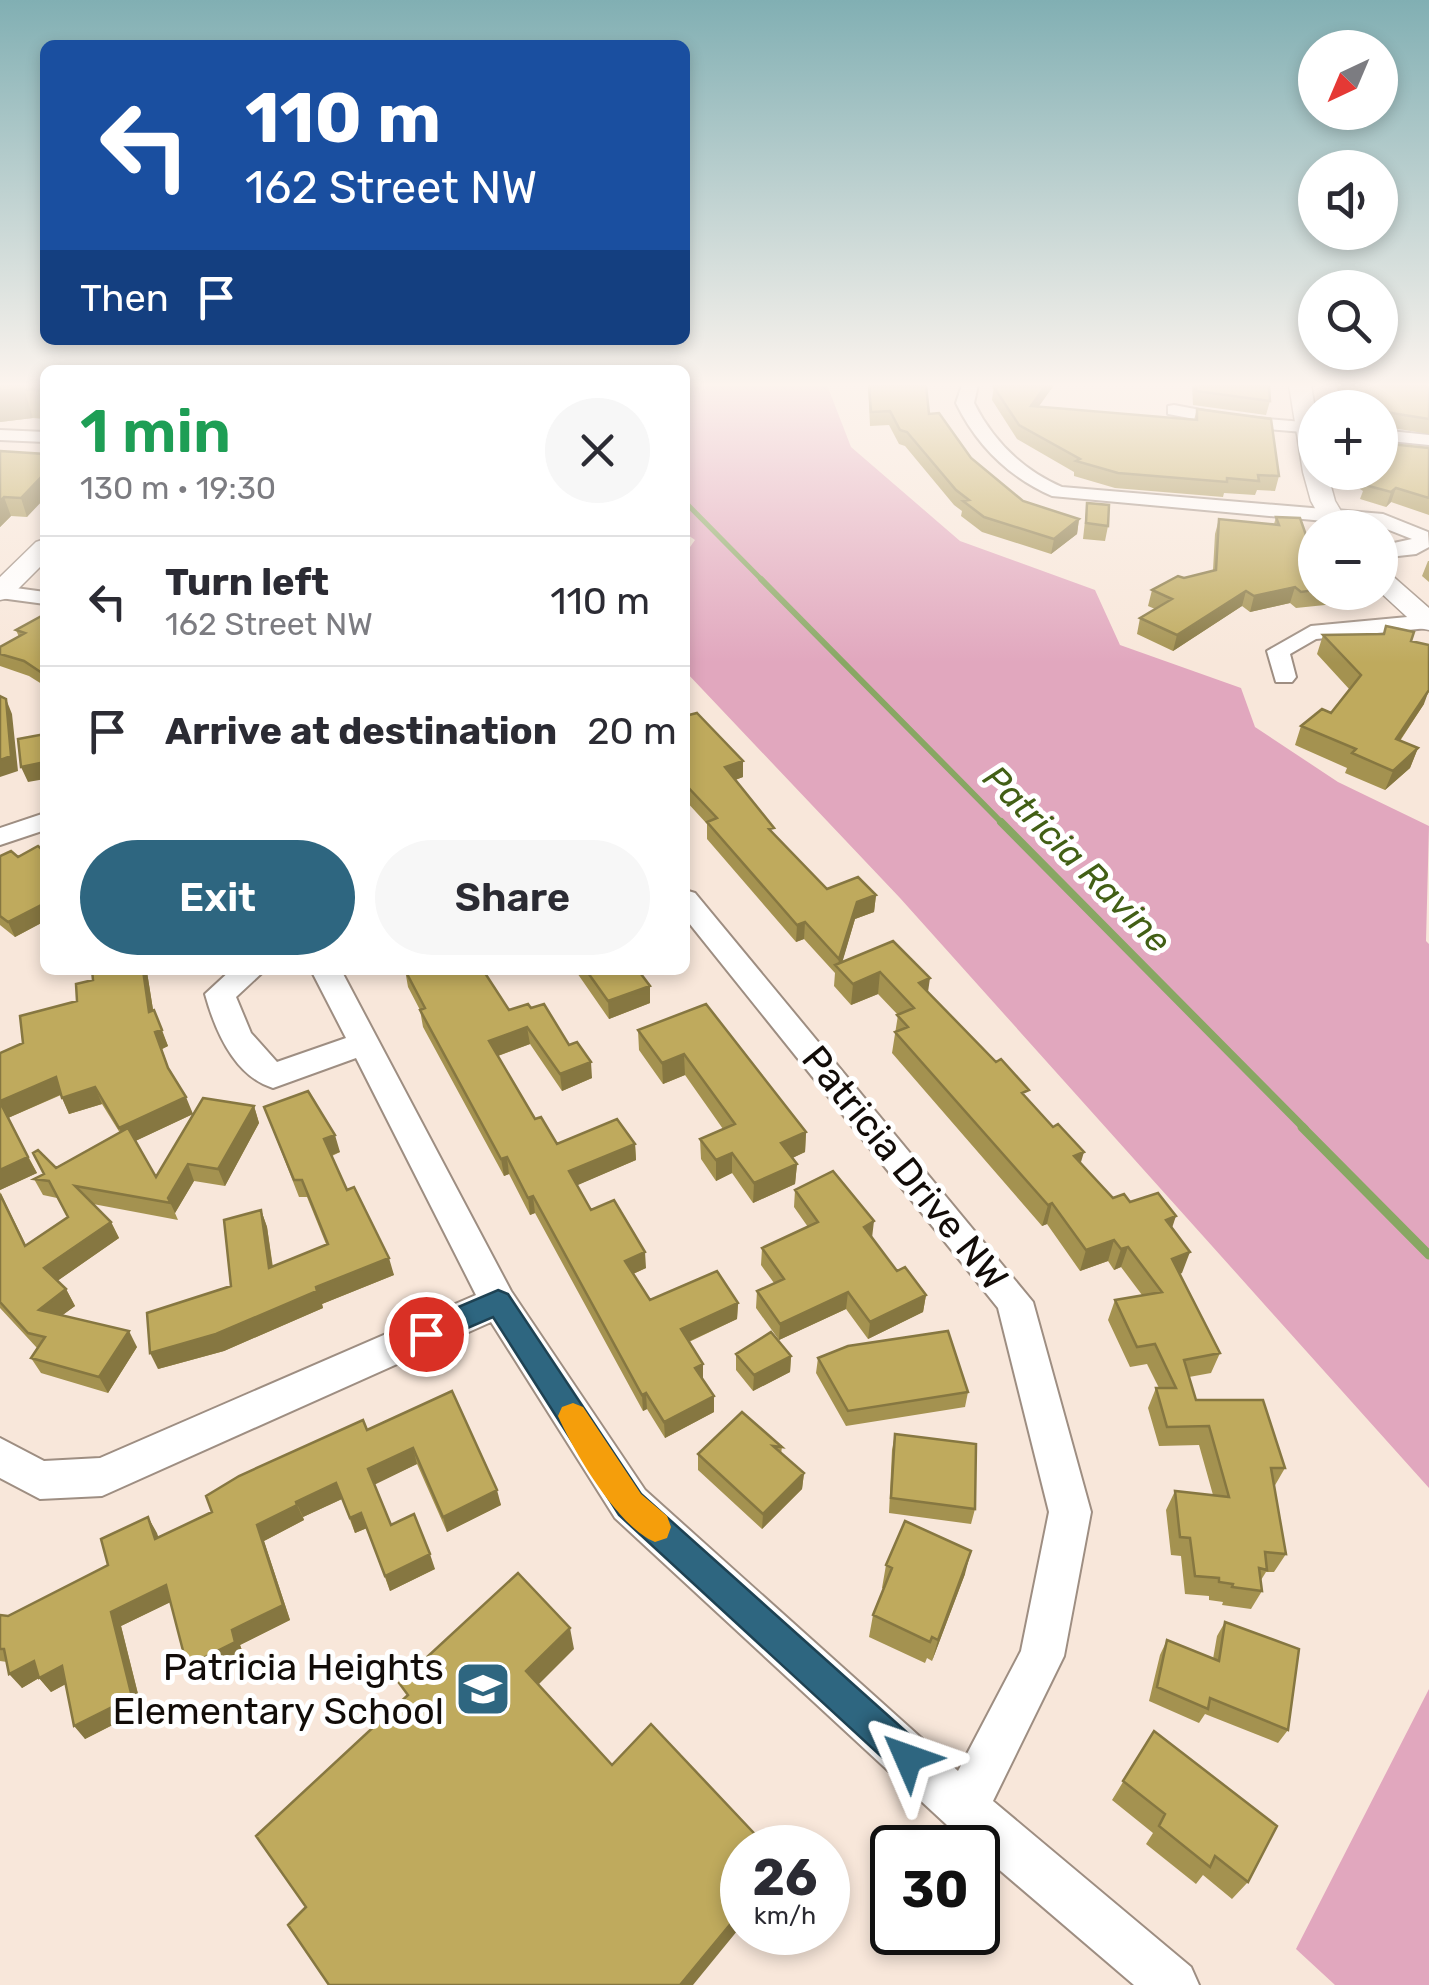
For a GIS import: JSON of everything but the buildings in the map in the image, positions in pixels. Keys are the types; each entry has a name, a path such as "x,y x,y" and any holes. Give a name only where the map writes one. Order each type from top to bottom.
{"street":[{"path":"1029,478 1039,486 1059,492 1298,518"},
{"path":"1398,525 1421,536 1423,542 1416,548 1398,550"},
{"path":"0,592 40,552"},
{"path":"0,592 40,593"},
{"path":"0,624 40,594"},
{"path":"1398,595 1428,621"},
{"path":"1284,678 1278,651 1311,633 1428,621"},
{"path":"0,838 40,824"},
{"name":"Patricia Drive NW","path":"690,906 1015,1302 1070,1512 1042,1656 964,1808"},
{"path":"244,975 220,994 229,1027 257,1065 273,1076 361,1044"},
{"path":"328,975 498,1302 630,1504 964,1808 1174,1985"},
{"path":"0,1457 40,1480 102,1477 498,1302"}],"shaded area":[{"path":"690,478 887,478 960,541 1095,590 1120,645 1241,688 1255,727 1338,782 1429,826 1426,941 1429,1488 900,898 690,676 690,547 695,540 690,536"},
{"path":"1429,1689 1429,1985 1335,1985 1296,1949"}],"waterway":[{"name":"Patricia Ravine","path":"690,507 763,581"},
{"name":"Patricia Ravine","path":"761,579 1004,825"},
{"name":"Patricia Ravine","path":"1001,822 1305,1129"},
{"name":"Patricia Ravine","path":"1302,1127 1429,1255"}],"slow traffic":[{"path":"573,1416 630,1504 655,1527"}],"place":[{"name":"Patricia Heights Elementary School","path":"483,1689"}],"route":[{"path":"426,1334 498,1302 630,1504 908,1758"}]}
